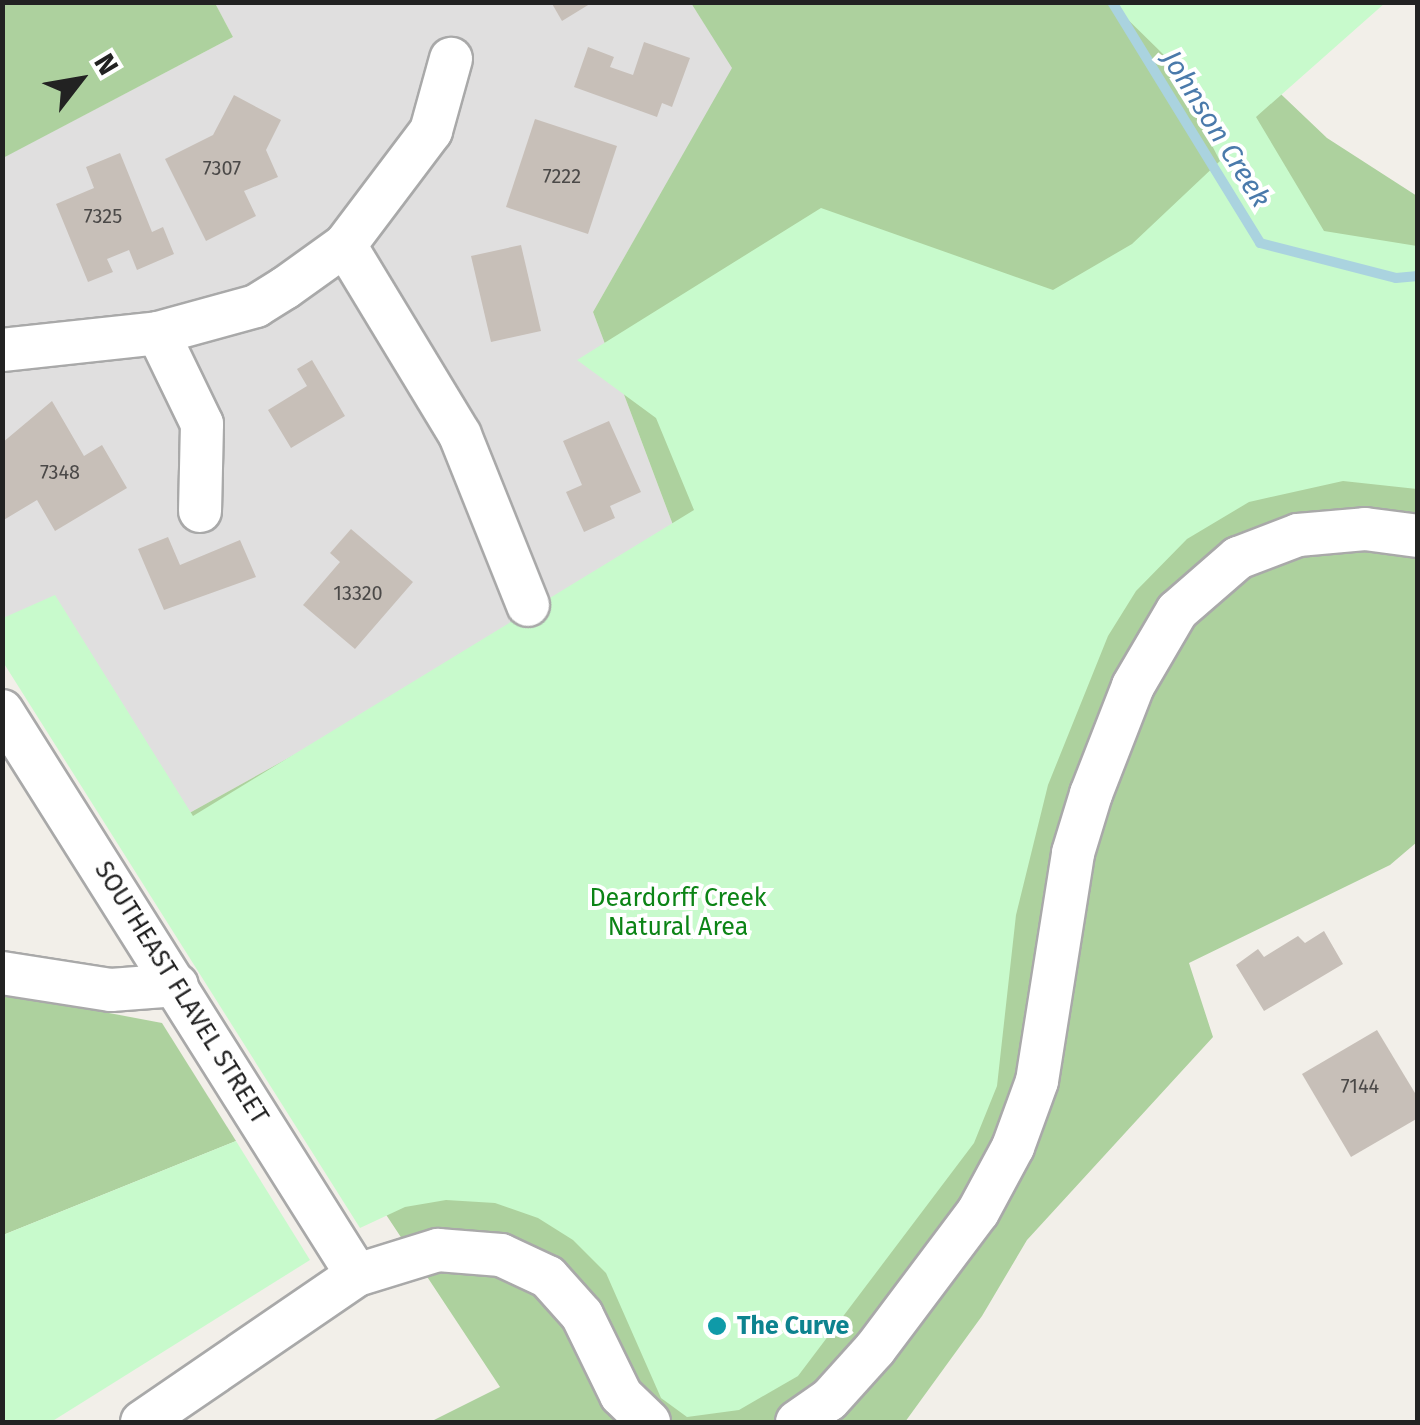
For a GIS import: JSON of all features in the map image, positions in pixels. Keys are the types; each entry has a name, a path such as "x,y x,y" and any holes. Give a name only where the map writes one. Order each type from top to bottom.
{"street":[{"path":"2,350 158,333 256,306 345,245 431,130 452,60"},
{"path":"345,245 460,435 528,606"},
{"path":"158,333 202,424 200,511"},
{"path":"797,1422 829,1400 876,1349 978,1212 1013,1147 1037,1081 1073,853 1090,794 1133,686 1177,610 1238,558 1298,535 1365,529 1418,536"},
{"name":"SOUTHEAST FLAVEL STREET","path":"2,711 357,1275"},
{"path":"2,973 112,990 177,984"},
{"path":"142,1422 357,1275 438,1250 473,1250 524,1264 567,1294 621,1395 649,1422"}],"shaded area":[{"path":"215,3 691,3 733,68 593,312 679,541 139,841 3,652 2,158 233,37"}],"green space":[{"path":"3,2 215,3 233,37 3,158"},
{"name":"Deardorff Creek Natural Area","path":"691,3 1185,3 1327,138 1417,196 1417,842 1390,865 1189,963 1213,1037 1027,1240 982,1316 905,1422 430,1422 500,1387 139,841 679,541 593,312 732,68"},
{"name":"Deardorff Creek Natural Area","path":"1111,3 1385,3 1256,117 1324,231 1417,246 1417,489 1343,481 1249,502 1187,539 1136,591 1108,636 1048,785 1016,915 997,1086 974,1143 798,1376 739,1410 687,1417 661,1398 606,1273 573,1240 538,1218 495,1203 446,1200 405,1207 360,1228 3,662 3,618 55,595 193,816 694,510 656,418 577,360 821,208 1053,290 1132,244 1220,161 1167,58"},
{"path":"3,993 162,1023 236,1141 3,1235"},
{"path":"236,1141 310,1260 51,1422 3,1422 3,1235"}],"building":[{"path":"551,2 593,2 562,21"},
{"path":"644,42 690,58 672,107 662,103 657,117 574,87 588,47 614,57 610,67 633,75"},
{"path":"234,95 281,120 266,150 278,177 244,191 256,216 206,241 165,159 213,135"},
{"path":"535,119 617,146 588,234 506,207"},
{"path":"120,153 152,232 163,227 174,254 137,270 129,250 107,259 113,272 88,282 56,204 94,188 86,167"},
{"path":"521,245 541,331 491,342 471,256"},
{"path":"312,360 345,416 291,448 268,410 307,386 297,369"},
{"path":"52,401 84,456 102,445 127,488 55,531 37,500 2,521 2,443"},
{"path":"609,421 641,492 610,506 615,518 584,532 566,492 582,485 563,441"},
{"path":"351,529 413,582 355,649 303,605 340,562 330,553"},
{"path":"168,537 180,565 240,540 256,577 164,610 138,549"},
{"path":"1324,931 1343,964 1264,1011 1236,965 1258,949 1264,957 1298,936 1305,943"},
{"path":"1377,1030 1418,1098 1418,1118 1351,1157 1302,1074"}],"waterway":[{"name":"Johnson Creek","path":"1112,2 1260,243 1396,278 1418,276"}],"place":[{"name":"The Curve","path":"717,1326"}]}
